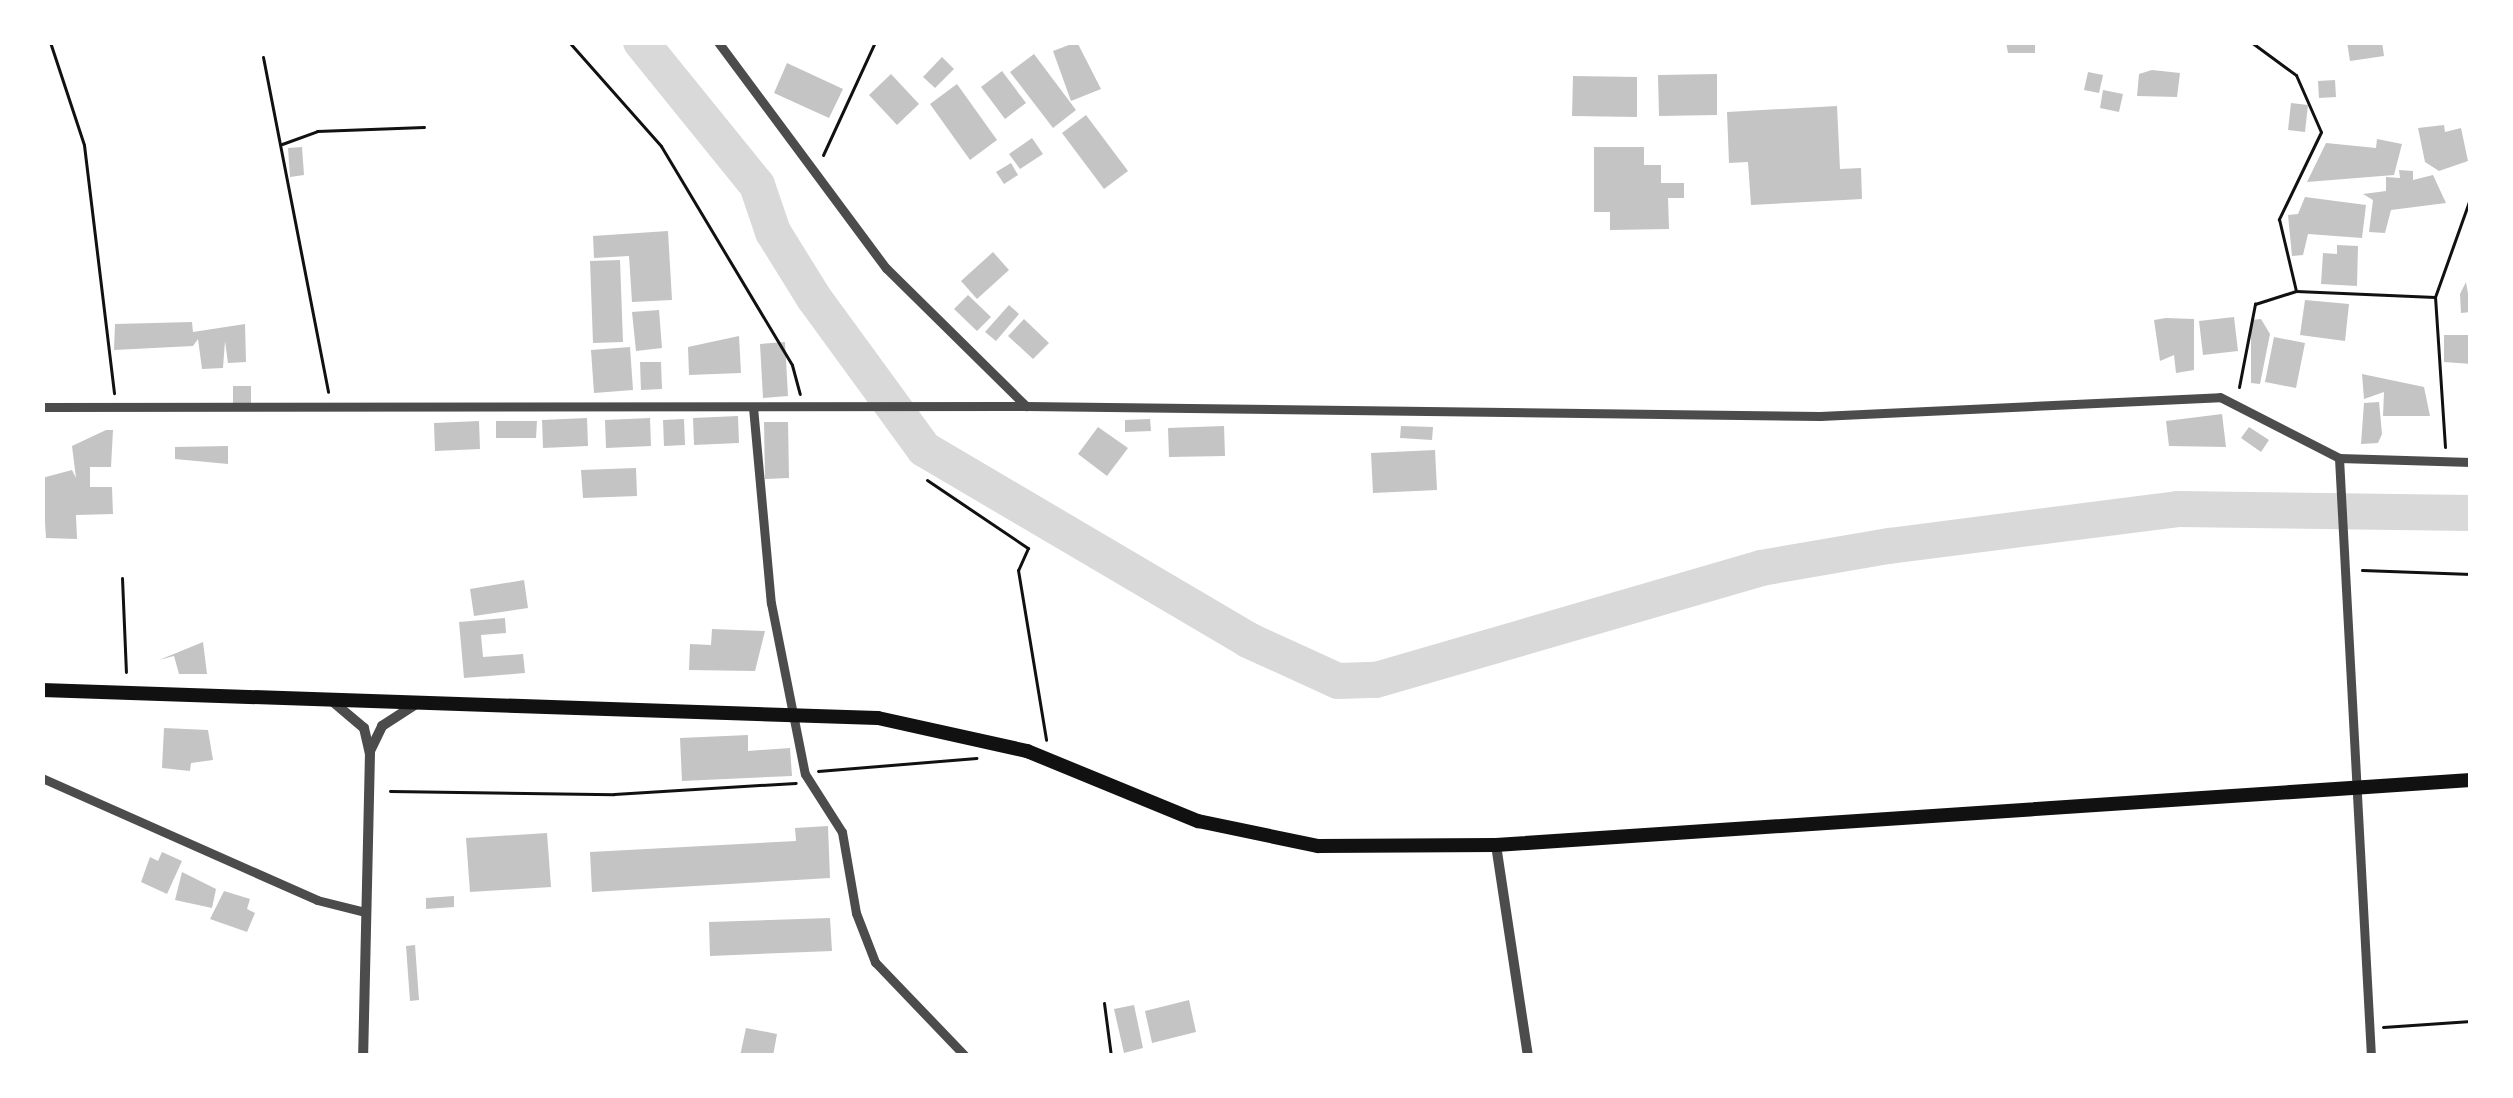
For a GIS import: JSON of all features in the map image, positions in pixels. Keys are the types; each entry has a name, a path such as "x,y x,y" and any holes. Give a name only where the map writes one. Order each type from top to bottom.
{"main road":[{"path":"42,690 878,718 1008,745 1198,821 1318,845 1496,844 2471,780"}],"street":[{"path":"718,42 886,268 1026,406"},
{"path":"42,406 332,411 1026,406 1820,416 2237,400 2339,458 2471,462"},
{"path":"753,407 770,603 808,780 842,832 851,894 875,962 964,1056"},
{"path":"2339,458 2351,788 2371,1056"},
{"path":"332,701 364,728 370,753 363,1056"},
{"path":"370,753 382,726 416,704"},
{"path":"42,778 317,900 365,912"},
{"path":"1496,844 1528,1056"}],"path":[{"path":"50,42 84,145 115,407"},
{"path":"569,42 661,146 792,365 803,408"},
{"path":"816,170 875,42"},
{"path":"2251,42 2296,75 2321,132 2279,219 2296,291"},
{"path":"263,57 332,411"},
{"path":"280,144 317,131 424,127"},
{"path":"2446,461 2435,296 2471,196"},
{"path":"2237,400 2249,312 2296,291 2435,296"},
{"path":"927,480 1028,548 1018,570 1049,760"},
{"path":"2343,566 2471,574"},
{"path":"122,578 126,680"},
{"path":"390,791 614,794 808,780 827,766 986,758 1008,745"},
{"path":"1103,1003 1111,1056"},
{"path":"2369,1028 2471,1021"}],"building":[{"path":"1077,42 1101,89 1071,101 1053,51"},
{"path":"2006,42 2035,42 2035,53 2008,53"},
{"path":"2347,42 2382,42 2384,56 2350,61"},
{"path":"1034,54 1076,110 1053,128 1010,72"},
{"path":"942,57 954,69 935,88 923,77"},
{"path":"787,63 843,89 829,118 774,93"},
{"path":"2152,70 2180,73 2177,97 2137,96 2139,74"},
{"path":"1002,71 1026,103 1005,119 981,87"},
{"path":"2088,72 2103,75 2099,93 2084,90"},
{"path":"891,74 919,104 897,125 869,95"},
{"path":"1717,74 1717,115 1659,116 1658,75"},
{"path":"1573,76 1637,77 1637,117 1572,116"},
{"path":"2335,80 2336,97 2319,98 2318,81"},
{"path":"957,84 997,140 970,160 930,104"},
{"path":"2103,90 2123,94 2119,112 2100,108"},
{"path":"2291,103 2308,105 2305,132 2288,130"},
{"path":"1837,106 1840,169 1861,168 1862,199 1751,205 1748,162 1729,163 1727,112"},
{"path":"1086,115 1128,171 1104,189 1062,133"},
{"path":"2444,125 2445,132 2461,128 2468,161 2439,171 2425,162 2418,128"},
{"path":"1032,138 1043,154 1020,169 1009,154"},
{"path":"2377,139 2402,144 2394,175 2307,182 2326,143 2376,148"},
{"path":"302,147 304,175 290,177 288,148"},
{"path":"1594,147 1644,147 1644,165 1661,165 1661,183 1684,183 1684,198 1668,198 1669,229 1610,230 1610,212 1594,212"},
{"path":"1011,163 1018,175 1004,184 996,172"},
{"path":"2399,170 2413,171 2413,180 2433,175 2446,203 2391,210 2385,233 2369,232 2373,200 2363,194 2386,191 2386,177 2400,178"},
{"path":"2305,197 2366,205 2362,238 2308,234 2303,255 2292,256 2288,215 2298,214"},
{"path":"668,231 672,300 632,302 629,256 594,258 593,236"},
{"path":"2337,245 2358,246 2357,286 2321,284 2323,253 2337,254"},
{"path":"993,252 1009,270 977,299 961,281"},
{"path":"620,260 623,342 593,343 590,261"},
{"path":"2466,282 2471,312 2461,313 2460,294"},
{"path":"968,295 991,317 977,331 954,309"},
{"path":"2305,300 2349,304 2345,341 2300,335"},
{"path":"1009,305 1019,314 996,341 985,332"},
{"path":"659,310 662,348 636,351 632,312"},
{"path":"2234,317 2238,351 2203,355 2199,321"},
{"path":"1024,319 1049,343 1033,359 1008,336"},
{"path":"2194,319 2194,370 2176,373 2174,355 2160,361 2154,320"},
{"path":"2261,319 2270,334 2260,384 2251,383 2251,320"},
{"path":"192,322 193,332 245,324 246,362 228,363 225,341 223,368 202,369 198,339 193,346 114,350 115,324"},
{"path":"2444,335 2471,335 2471,364 2444,362"},
{"path":"739,336 741,373 689,375 688,347"},
{"path":"2274,337 2305,343 2296,388 2265,382"},
{"path":"785,342 788,396 763,398 760,344"},
{"path":"630,347 633,390 594,393 591,350"},
{"path":"640,362 661,362 662,389 641,390"},
{"path":"2362,374 2424,387 2430,416 2383,416 2384,392 2364,399"},
{"path":"233,386 251,386 251,403 233,403"},
{"path":"2379,402 2382,434 2378,443 2361,444 2364,403"},
{"path":"2222,414 2226,447 2169,446 2166,421"},
{"path":"738,416 739,443 694,445 693,418"},
{"path":"587,418 588,446 543,448 542,420"},
{"path":"650,418 651,446 606,448 605,420"},
{"path":"684,419 685,445 664,446 663,420"},
{"path":"1150,419 1151,431 1125,432 1125,420"},
{"path":"479,421 480,449 435,451 434,423"},
{"path":"496,421 537,421 536,438 496,438"},
{"path":"764,422 788,422 789,478 765,479"},
{"path":"1224,426 1225,456 1169,457 1168,428"},
{"path":"1401,426 1433,427 1432,440 1400,438"},
{"path":"1098,427 1128,448 1107,476 1078,454"},
{"path":"2249,427 2269,440 2261,452 2241,438"},
{"path":"113,430 111,467 90,467 90,487 112,487 113,514 76,515 77,539 46,538 42,478 72,470 76,478 72,446"},
{"path":"228,446 228,464 175,459 175,447"},
{"path":"1435,450 1437,490 1373,493 1371,453"},
{"path":"636,468 637,496 583,498 581,470"},
{"path":"524,580 528,608 474,616 470,589"},
{"path":"505,618 506,633 481,635 483,657 523,654 525,673 464,678 459,622"},
{"path":"712,629 765,631 755,671 689,670 690,644 711,645"},
{"path":"203,642 207,674 179,674 174,656 159,660"},
{"path":"164,728 208,730 213,760 191,763 190,771 162,768"},
{"path":"748,735 748,751 790,748 792,776 682,781 680,738"},
{"path":"828,826 830,878 592,892 590,852 796,841 795,828"},
{"path":"547,833 551,887 470,892 466,838"},
{"path":"162,852 182,861 167,894 141,882 150,857 158,861"},
{"path":"182,872 216,889 212,908 175,900"},
{"path":"224,891 250,899 247,909 255,913 247,932 210,919"},
{"path":"454,896 454,907 426,909 426,898"},
{"path":"830,918 832,951 710,956 709,922"},
{"path":"415,945 419,1000 410,1001 406,946"},
{"path":"1189,1000 1196,1032 1152,1043 1145,1011"},
{"path":"1134,1005 1143,1048 1124,1053 1114,1009"},
{"path":"746,1028 777,1034 773,1056 740,1056"}],"waterway":[{"path":"641,42 757,185 773,232 814,298 924,449 1248,640 1338,681 1376,680 1761,568 1889,546 2178,509 2471,513"}]}
